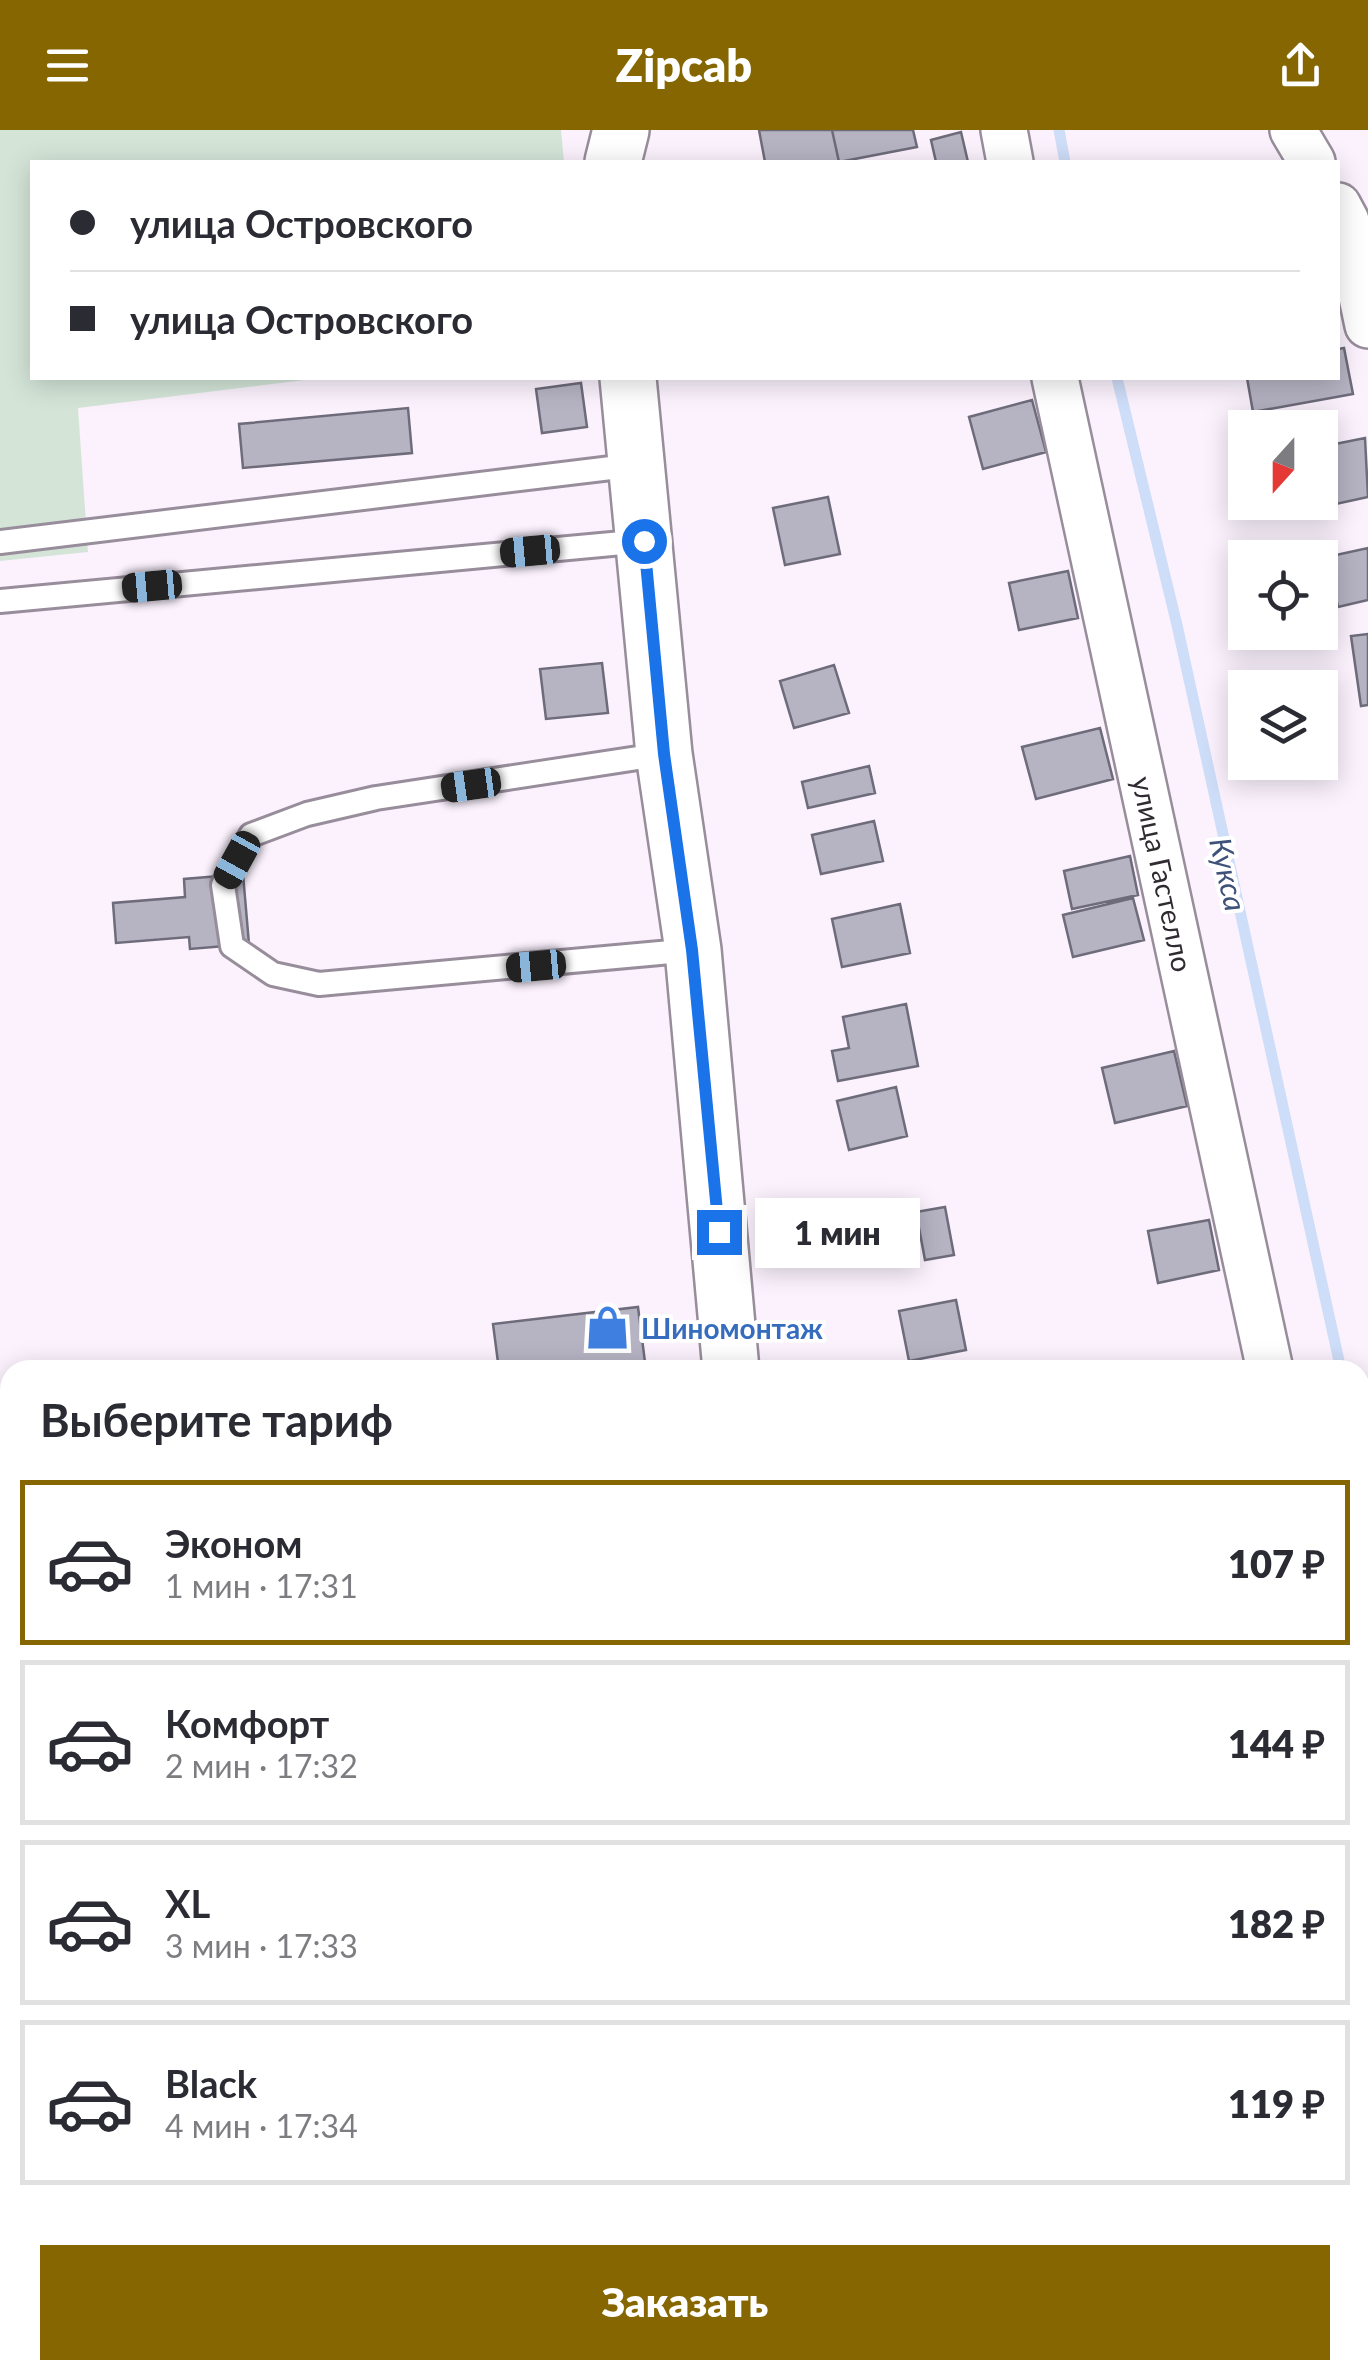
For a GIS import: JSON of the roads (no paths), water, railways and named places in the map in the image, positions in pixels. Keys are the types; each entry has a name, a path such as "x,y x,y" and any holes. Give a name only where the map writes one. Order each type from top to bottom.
{"street":[{"path":"614,160 621,130"},
{"path":"1004,130 1010,160"},
{"path":"1293,130 1311,160"},
{"path":"1340,210 1346,220 1368,325"},
{"path":"628,380 664,754 692,950 731,1360"},
{"name":"улица Гастелло","path":"1055,380 1268,1360"}],"lane":[{"path":"0,542 636,465"},
{"path":"0,601 644,541"},
{"path":"664,754 376,798 307,814 251,835 224,884 232,946 273,974 319,984 692,950"}],"waterway":[{"name":"Кукса","path":"1059,130 1065,160"},
{"name":"Кукса","path":"1117,380 1177,625 1339,1360"}],"place":[{"name":"Шиномонтаж","path":"608,1328"}]}
